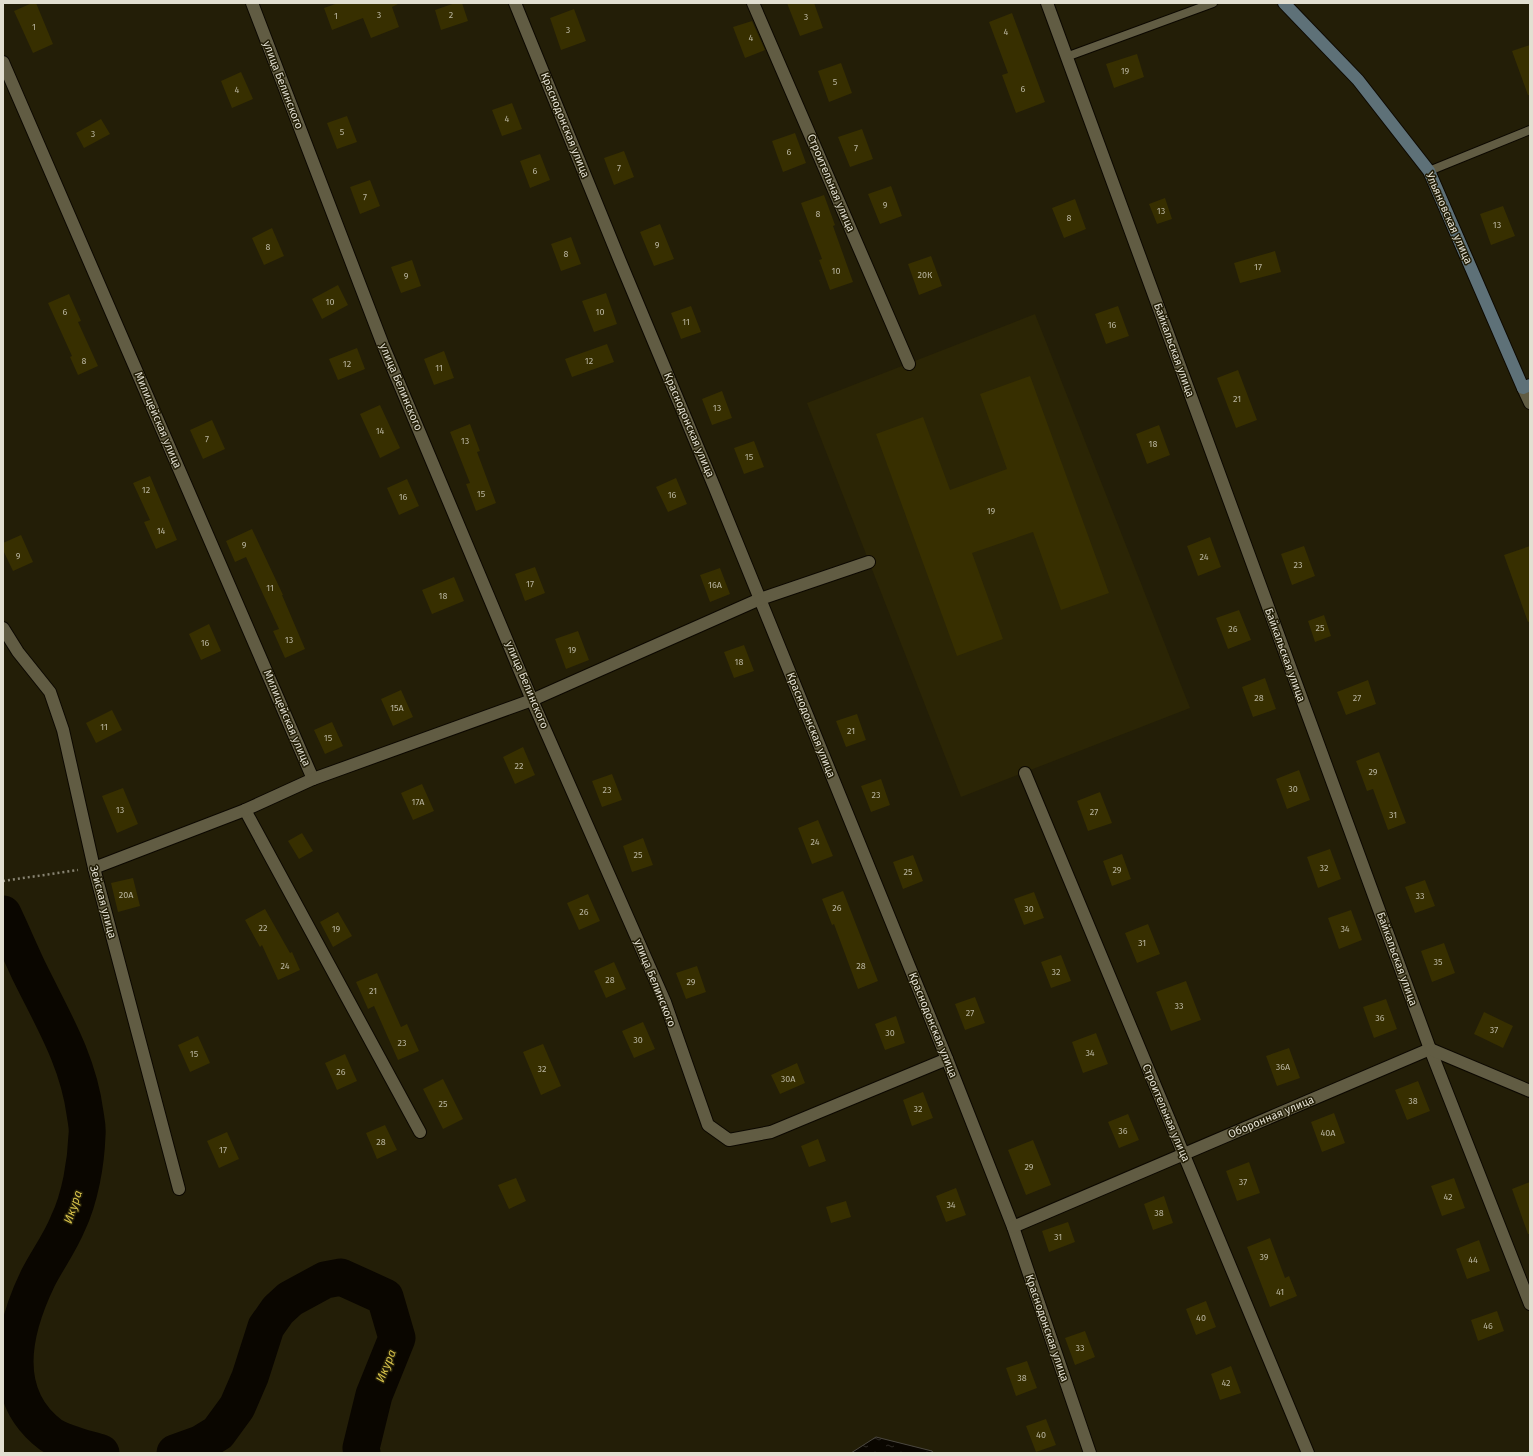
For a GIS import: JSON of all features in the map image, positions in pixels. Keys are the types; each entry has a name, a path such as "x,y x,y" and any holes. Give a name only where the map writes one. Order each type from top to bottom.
{"street":[{"name":"улица Белинского","path":"252,3 383,345 532,700 665,1002 708,1124 729,1140 770,1132 947,1058"},
{"name":"Краснодонская улица","path":"515,3 947,1058 1013,1227 1090,1453"},
{"name":"Строительная улица","path":"753,3 909,364"},
{"name":"Байкальская улица","path":"1046,3 1430,1050 1530,1304"},
{"name":"Ульяновская улица","path":"1284,3 1358,80 1429,171 1527,386 1530,403"},
{"name":"Милицейская улица","path":"3,62 313,779"},
{"path":"94,868 245,810 313,779 532,700 760,599 869,562"},
{"name":"Зейская улица","path":"3,628 18,652 50,692 63,730 94,868 179,1189"},
{"name":"Строительная улица","path":"1024,773 1308,1453"},
{"path":"245,810 420,1132"},
{"path":"1430,1050 1530,1091"},
{"name":"Оборонная улица","path":"1013,1227 1430,1050"}],"lane":[{"path":"1066,57 1213,3"},
{"path":"1429,171 1530,130"}],"path":[{"path":"3,881 14,878 94,868"}],"shaded area":[{"path":"1035,314 1190,708 961,797 807,403"}],"water":[{"path":"876,1437 932,1451 933,1453 851,1453"}],"building":[{"path":"32,3 36,3 53,44 33,53 14,11"},
{"path":"338,3 398,3 392,7 399,27 371,38 363,18 332,30 324,8"},
{"path":"455,3 462,3 468,21 441,30 435,10"},
{"path":"787,3 814,3 823,28 800,36"},
{"path":"574,9 586,41 561,50 550,18"},
{"path":"1012,13 1045,102 1016,113 1002,75 1008,73 989,22"},
{"path":"752,21 765,50 745,58 733,27"},
{"path":"1530,45 1530,95 1528,95 1512,51"},
{"path":"1137,54 1144,77 1114,88 1106,64"},
{"path":"841,63 852,93 829,102 818,71"},
{"path":"241,72 253,99 232,108 221,81"},
{"path":"512,103 522,129 502,136 492,110"},
{"path":"347,116 357,142 337,149 327,123"},
{"path":"101,119 110,134 84,148 76,133"},
{"path":"862,129 873,159 850,167 838,137"},
{"path":"795,133 806,163 783,172 772,141"},
{"path":"624,151 634,177 614,185 604,158"},
{"path":"540,154 550,180 530,188 520,161"},
{"path":"370,180 380,206 360,214 350,187"},
{"path":"891,186 902,216 880,224 868,194"},
{"path":"824,195 835,225 833,226 853,282 830,290 819,260 822,259 801,203"},
{"path":"1165,198 1172,219 1157,224 1149,204"},
{"path":"1075,199 1086,229 1064,238 1052,208"},
{"path":"1503,206 1515,236 1491,245 1480,214"},
{"path":"660,224 674,259 654,266 640,232"},
{"path":"272,228 284,256 264,265 252,238"},
{"path":"571,237 581,264 561,271 551,244"},
{"path":"1275,251 1281,272 1240,283 1234,263"},
{"path":"931,256 942,286 919,295 908,264"},
{"path":"412,260 421,286 401,293 391,267"},
{"path":"338,285 348,305 322,319 312,299"},
{"path":"606,293 617,324 594,332 582,301"},
{"path":"69,294 81,321 78,322 98,366 78,375 70,357 72,356 48,303"},
{"path":"691,306 701,332 681,339 671,313"},
{"path":"1118,306 1129,336 1106,344 1095,314"},
{"path":"607,344 614,362 572,377 565,359"},
{"path":"357,348 365,369 338,380 329,359"},
{"path":"444,351 454,378 434,385 424,359"},
{"path":"1238,370 1257,420 1236,428 1217,378"},
{"path":"1030,376 1109,593 1061,610 1033,532 972,553 1003,639 957,656 876,434 923,417 950,490 1007,469 980,394"},
{"path":"722,391 732,418 712,425 702,399"},
{"path":"380,405 400,448 380,458 360,414"},
{"path":"212,420 225,449 203,459 190,430"},
{"path":"470,424 480,451 477,452 496,503 476,511 466,484 470,483 450,432"},
{"path":"1159,425 1170,455 1147,464 1136,434"},
{"path":"754,441 764,467 744,474 734,448"},
{"path":"150,476 177,540 156,549 144,522 150,520 133,483"},
{"path":"676,478 687,504 668,512 656,487"},
{"path":"407,479 419,506 399,515 387,488"},
{"path":"252,529 283,595 305,649 285,658 273,631 279,629 246,557 235,562 226,541"},
{"path":"21,535 33,562 13,571 3,550 3,543"},
{"path":"1210,537 1221,567 1198,576 1187,546"},
{"path":"1304,546 1315,576 1292,585 1281,554"},
{"path":"1530,546 1530,621 1528,622 1504,555"},
{"path":"535,567 545,593 525,601 515,574"},
{"path":"720,568 730,594 710,602 700,575"},
{"path":"454,577 464,601 432,614 422,590"},
{"path":"1239,610 1251,640 1228,649 1216,618"},
{"path":"1324,615 1331,636 1315,642 1308,621"},
{"path":"209,624 221,651 201,660 189,634"},
{"path":"578,631 589,660 566,669 555,639"},
{"path":"744,645 754,671 734,678 724,652"},
{"path":"1265,678 1276,709 1253,717 1242,687"},
{"path":"1368,680 1376,704 1346,715 1337,692"},
{"path":"401,690 413,717 393,726 381,699"},
{"path":"112,710 122,730 96,743 86,723"},
{"path":"857,714 866,740 846,747 836,721"},
{"path":"332,722 343,746 325,754 314,730"},
{"path":"523,747 535,775 515,784 503,757"},
{"path":"1379,752 1406,823 1388,830 1373,789 1367,791 1356,761"},
{"path":"1299,770 1310,800 1287,809 1276,779"},
{"path":"612,774 622,800 602,807 592,781"},
{"path":"881,779 890,805 871,812 861,786"},
{"path":"422,784 434,811 413,820 401,793"},
{"path":"123,788 138,824 117,833 102,796"},
{"path":"1100,792 1112,823 1088,831 1077,801"},
{"path":"818,820 833,856 812,864 798,828"},
{"path":"302,833 313,851 299,859 288,841"},
{"path":"643,838 653,865 632,872 623,846"},
{"path":"1330,849 1341,879 1318,888 1307,857"},
{"path":"1122,854 1131,879 1112,886 1103,861"},
{"path":"913,855 923,881 903,889 893,862"},
{"path":"133,878 140,906 118,912 111,883"},
{"path":"1425,880 1435,906 1415,913 1405,887"},
{"path":"843,891 878,981 858,989 834,924 832,925 822,899"},
{"path":"1034,892 1044,918 1024,925 1014,899"},
{"path":"588,894 600,921 579,930 567,903"},
{"path":"265,909 290,953 292,952 300,970 278,980 262,945 260,947 245,920"},
{"path":"1351,910 1362,940 1339,949 1328,918"},
{"path":"338,912 352,936 333,947 320,922"},
{"path":"1148,924 1160,954 1137,963 1125,933"},
{"path":"1444,943 1455,973 1432,982 1421,951"},
{"path":"1061,955 1071,981 1051,988 1041,962"},
{"path":"614,962 626,989 606,998 594,971"},
{"path":"697,966 706,992 686,999 676,973"},
{"path":"377,973 401,1027 407,1024 419,1051 398,1060 374,1006 368,1009 356,982"},
{"path":"1186,981 1201,1020 1171,1031 1156,992"},
{"path":"975,997 985,1023 965,1030 955,1004"},
{"path":"1386,999 1397,1029 1374,1038 1363,1007"},
{"path":"1484,1012 1513,1026 1503,1048 1474,1034"},
{"path":"896,1016 905,1043 885,1050 875,1024"},
{"path":"643,1022 655,1049 634,1058 622,1031"},
{"path":"1096,1033 1108,1064 1083,1073 1072,1042"},
{"path":"198,1036 210,1063 190,1072 178,1045"},
{"path":"543,1044 561,1086 541,1095 523,1052"},
{"path":"1289,1048 1300,1078 1277,1086 1266,1056"},
{"path":"345,1054 357,1081 337,1090 325,1063"},
{"path":"797,1063 805,1083 780,1094 771,1075"},
{"path":"443,1079 463,1119 443,1129 423,1089"},
{"path":"1418,1081 1430,1111 1407,1120 1395,1090"},
{"path":"923,1092 933,1118 912,1126 903,1100"},
{"path":"1334,1113 1345,1143 1322,1152 1311,1122"},
{"path":"1128,1114 1139,1140 1119,1148 1108,1122"},
{"path":"385,1125 397,1150 377,1159 366,1133"},
{"path":"227,1132 239,1159 219,1168 207,1141"},
{"path":"818,1139 826,1161 809,1167 801,1146"},
{"path":"1033,1140 1051,1185 1026,1195 1008,1150"},
{"path":"1249,1162 1260,1193 1237,1201 1226,1171"},
{"path":"516,1178 526,1201 509,1209 498,1185"},
{"path":"1454,1178 1465,1208 1442,1216 1431,1186"},
{"path":"1530,1182 1530,1234 1528,1234 1512,1189"},
{"path":"956,1188 966,1215 946,1222 936,1196"},
{"path":"1164,1196 1173,1223 1153,1230 1144,1204"},
{"path":"846,1201 851,1217 831,1223 826,1207"},
{"path":"1068,1222 1075,1242 1049,1252 1042,1231"},
{"path":"1270,1238 1285,1278 1289,1276 1297,1296 1270,1307 1247,1247"},
{"path":"1479,1240 1490,1271 1467,1279 1456,1249"},
{"path":"1206,1301 1216,1327 1196,1335 1186,1309"},
{"path":"1497,1311 1504,1331 1478,1341 1471,1320"},
{"path":"1085,1331 1095,1357 1075,1365 1065,1338"},
{"path":"1027,1361 1037,1388 1016,1396 1006,1368"},
{"path":"1231,1366 1241,1393 1220,1400 1211,1374"},
{"path":"1046,1419 1056,1445 1036,1452 1026,1426"}],"waterway":[{"name":"Икура","path":"3,914 70,1057 82,1094 87,1130 84,1169 76,1203 61,1238 38,1278 21,1321 15,1363 17,1383 24,1402 35,1420 51,1435 69,1443 101,1453"},
{"name":"Икура","path":"175,1453 200,1444 218,1433 237,1407 250,1377 266,1327 278,1310 290,1299 325,1280 341,1277 385,1297 397,1338 374,1395 361,1448 362,1453"}]}
